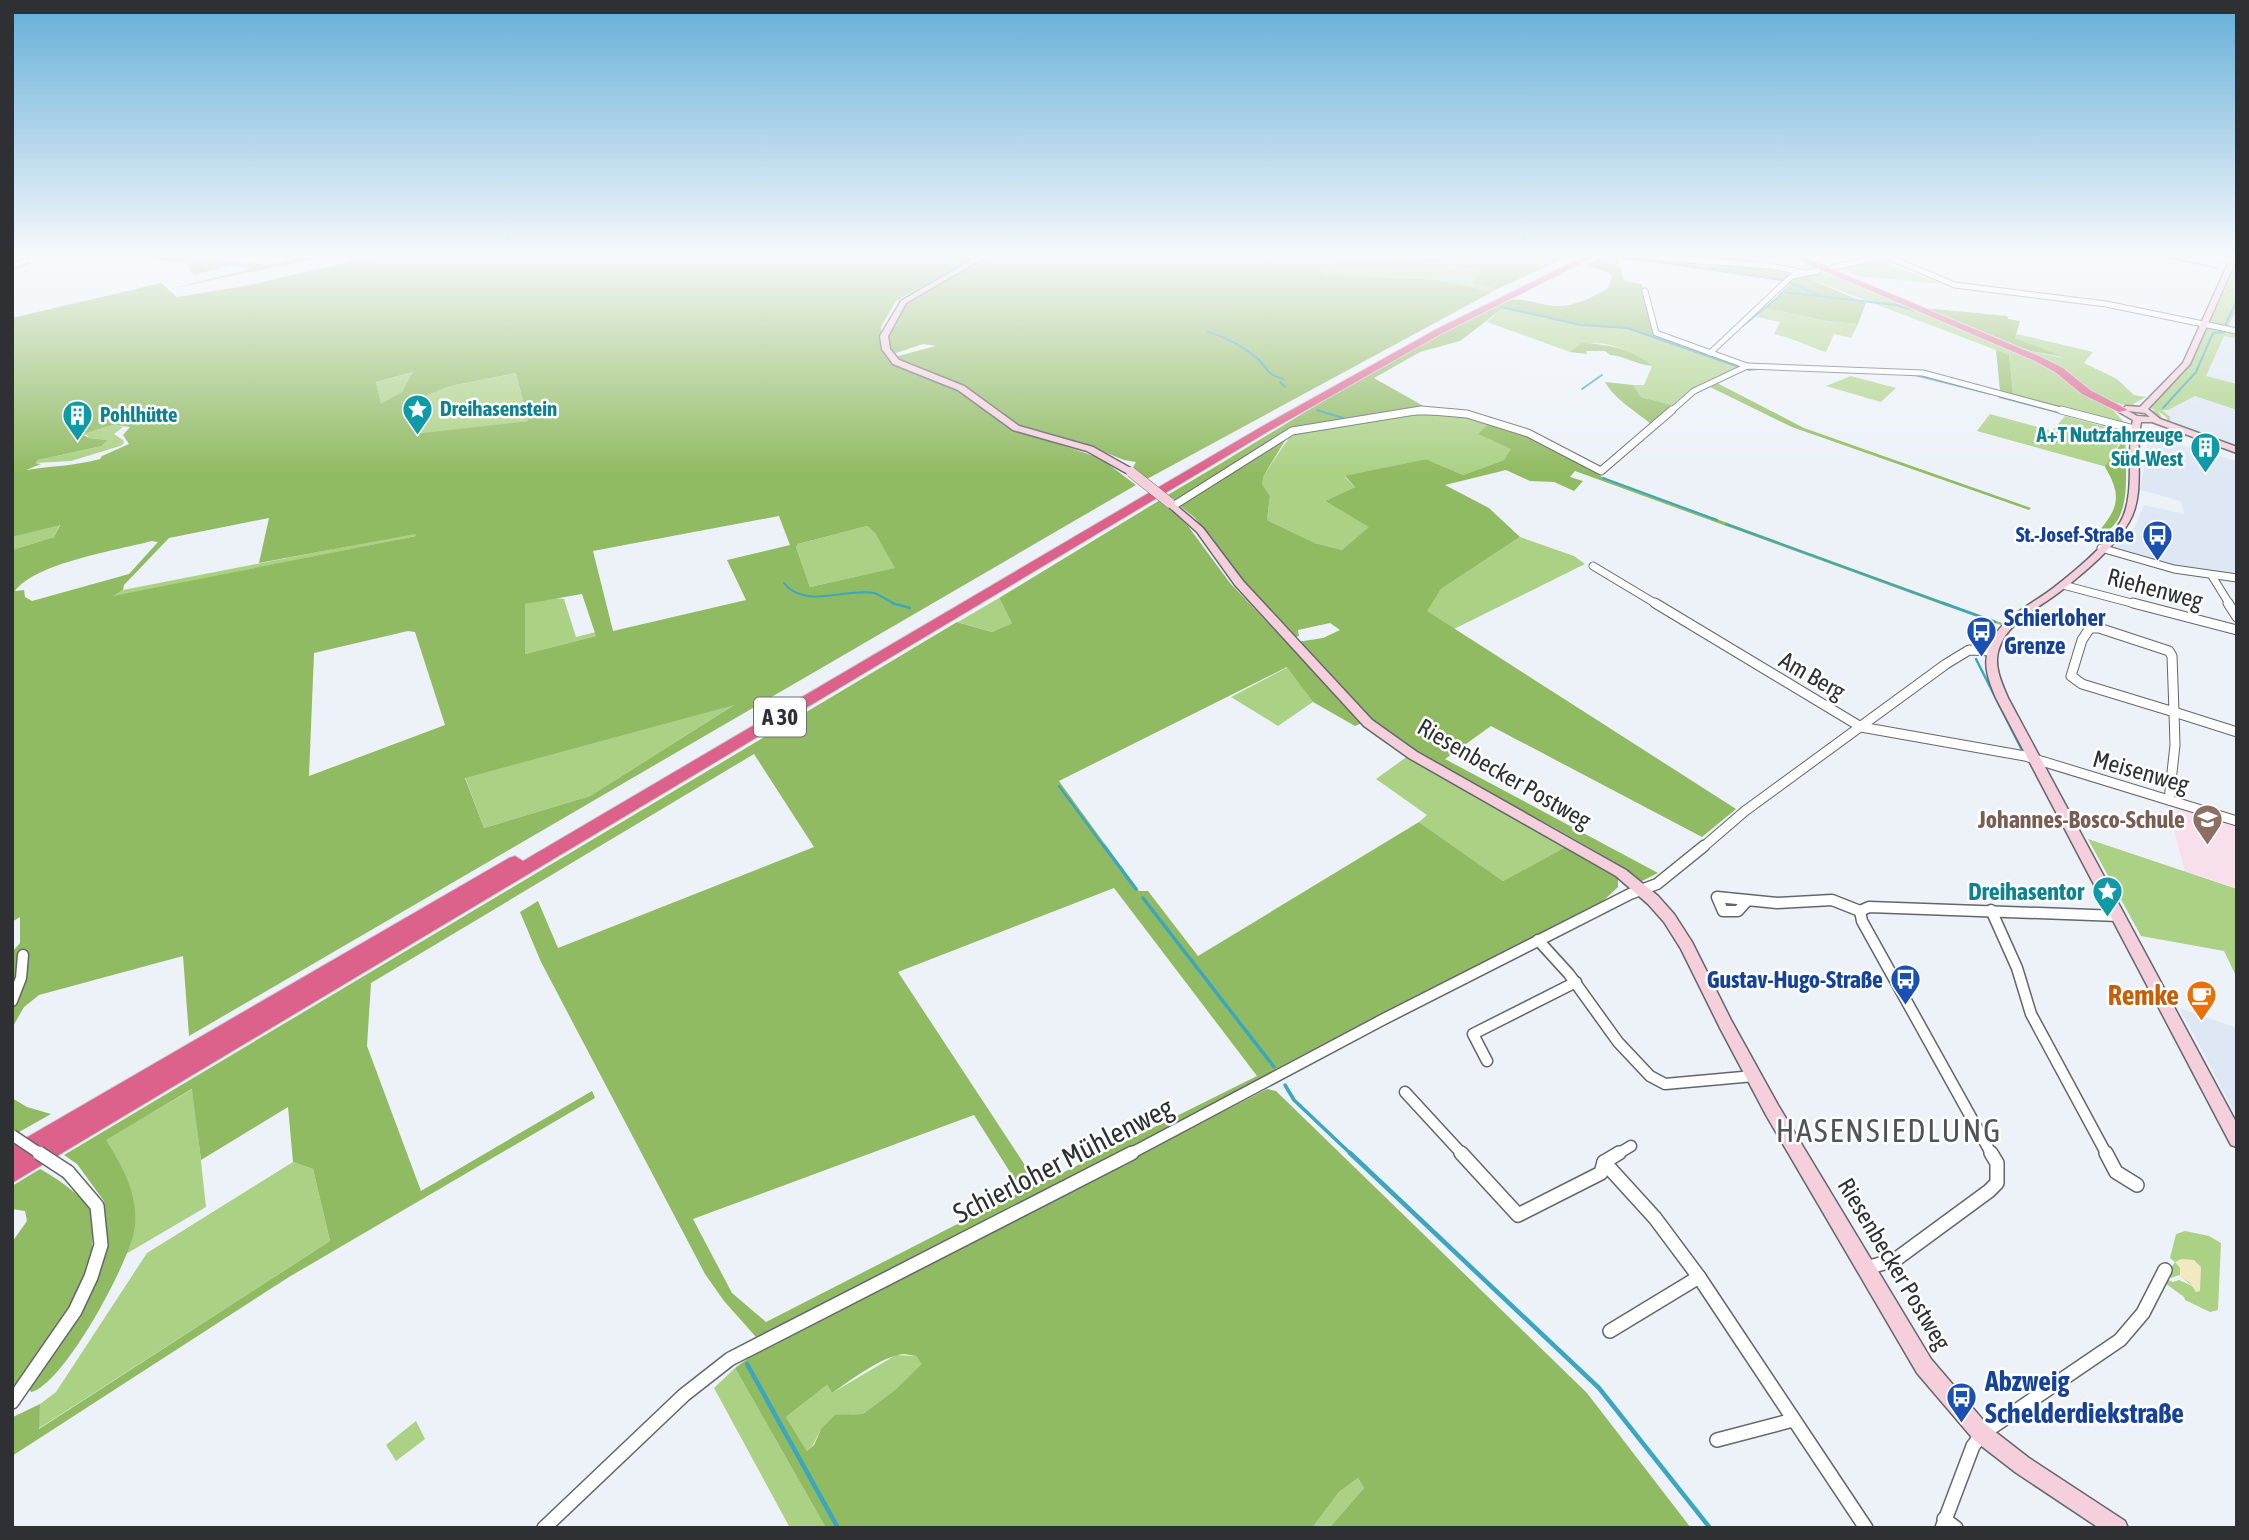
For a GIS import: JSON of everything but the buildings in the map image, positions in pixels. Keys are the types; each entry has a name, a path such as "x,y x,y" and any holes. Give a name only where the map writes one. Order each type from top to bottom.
{"highway":[{"name":"A 30","path":"12,1157 1307,397 1430,329"},
{"name":"A 30","path":"12,1173 1286,417 1442,329"},
{"path":"1965,329 2036,358 2101,399 2133,409"}],"main road":[{"path":"2101,548 2125,523 2131,511 2134,429 2137,419"},
{"path":"2119,916 2237,1140"}],"street":[{"name":"Riesenbecker Postweg","path":"888,329 884,336 886,349 896,362 961,388 1016,428 1090,449 1131,472 1200,530 1239,583 1331,686 1368,723 1413,755 1592,855 1642,890 1669,918 1687,946 1754,1076 1924,1366 1982,1434 2022,1465 2118,1528"},
{"path":"1655,329 1656,333 1748,366 1923,373 2134,429"},
{"path":"1710,354 1736,329"},
{"path":"2133,409 2182,371 2203,329"},
{"path":"1171,505 1292,431 1421,410 1467,414 1528,433 1601,471 1694,391 1748,366"},
{"path":"2133,409 2137,419 2154,420 2237,450"},
{"path":"2133,409 2155,415 2154,420"},
{"path":"2119,916 1997,687 1992,662 1993,651 1998,639 2011,623 2063,585 2101,548 2157,565 2237,578"},
{"name":"Am Berg","path":"1592,566 1861,727 2035,760"},
{"path":"2212,576 2237,617"},
{"name":"Riehenweg","path":"2063,585 2237,630"},
{"path":"2169,800 2175,745 2172,712 2172,656 2169,650 2099,628 2090,628 2076,656 2071,676 2073,680 2172,712 2237,732"},
{"path":"1642,890 1669,876 1745,811 1969,650 1993,651"},
{"name":"Meisenweg","path":"2035,760 2237,821"},
{"name":"Schierloher Mühlenweg","path":"544,1528 684,1395 730,1359 1223,1107 1382,1020 1642,890"},
{"path":"1747,901 1791,903 1832,900 1860,911 1869,907 2119,916"},
{"path":"1991,910 2017,968 2031,1014 2116,1172 2137,1185"},
{"path":"1860,911 1862,921 1997,1163 1998,1174 1997,1183 1989,1191 1895,1260 1865,1268"},
{"path":"1538,940 1566,967 1629,1056 1655,1081 1665,1084 1754,1076"},
{"path":"12,1001 20,978 23,955"},
{"path":"1488,1062 1473,1034 1576,982"},
{"path":"1405,1092 1518,1215 1601,1172 1604,1162 1632,1146"},
{"path":"12,1135 68,1172 97,1206 101,1245 92,1278 75,1311 12,1402"},
{"path":"1604,1162 1654,1218 1699,1277 1866,1528"},
{"path":"1948,1525 1973,1446 1982,1434 2073,1375 2120,1340 2143,1313 2165,1270"},
{"path":"1610,1331 1699,1277"},
{"path":"1717,1440 1793,1420"}],"shaded area":[{"path":"2227,329 2237,329 2237,447 2170,422 2170,417 2161,409 2197,388"},
{"path":"2149,436 2237,461 2237,574 2190,570 2118,552 2113,547 2135,527 2144,505 2184,514 2181,501 2140,490"},
{"name":"Johannes-Bosco-Schule","path":"2166,802 2237,823 2237,888 2185,871"},
{"path":"2179,1008 2237,1028 2237,1118 2202,1050"}],"green space":[{"path":"12,329 881,329 882,351 888,359 903,368 959,390 1005,426 1100,458 1136,485 189,1036 183,956 39,995 24,1007 12,1028 12,952 20,943 20,917 12,922 12,550 54,537 60,525 12,537","holes":["413,372 402,392 381,404 376,382","516,373 528,421 415,434 412,412 406,401 450,386","114,425 130,427 123,435 129,444 100,459 26,470 41,464 35,463 38,460 102,446 108,440 89,438 82,434","779,516 790,545 727,560 746,600 613,631 593,551","269,518 259,563 415,534 416,536 113,596 123,590 124,585 169,538","867,526 875,533 895,568 810,587 796,547 798,544","152,541 158,542 129,574 32,601 25,597 24,590 15,591 25,581 58,565","582,594 596,636 525,654 525,604","408,631 415,632 445,725 309,776 314,653","734,705 590,796 484,828 465,778"]},
{"path":"891,329 1424,329 1147,479 1132,469 1136,462 1124,460 1085,444 1023,428 962,384 918,370 894,357 936,346 923,344 896,353 889,350"},
{"path":"1452,329 1476,329 1460,341 1420,352 1374,378 1427,408 1289,428 1180,501 1173,502 1166,496 1377,370"},
{"path":"1506,329 1626,329 1739,368 1690,390 1672,405 1641,397 1633,385 1644,385 1652,366 1633,354 1601,343 1580,346 1570,352"},
{"path":"1626,329 1653,329 1654,335 1738,364 1739,368"},
{"path":"1777,329 1856,329 1851,338 1834,334 1826,352 1774,334"},
{"path":"1941,329 1960,329 2037,361 2108,405 2124,422 2013,393 2009,355"},
{"path":"1975,329 2018,329 2015,338 2064,357 2030,351"},
{"path":"2207,329 2237,333 2235,338 2224,336 2206,376 2237,384 2237,410 2195,396 2168,410 2162,410 2170,417 2170,422 2237,448 2169,422 2158,411 2164,421 2152,410 2156,411 2151,408 2155,402 2187,367"},
{"path":"2017,334 2093,352 2084,363 2117,379 2134,395 2146,397 2133,404 2138,406 2126,405 2098,395 2030,351 2064,358 2015,338"},
{"path":"1582,343 1619,348 1653,366 1610,355 1605,351 1586,351 1587,354 1570,352"},
{"path":"1996,350 2009,355 2013,393 2124,422 2125,425 2000,391"},
{"path":"414,372 402,392 381,405 376,382"},
{"path":"516,373 528,421 415,435 412,412 405,401 450,386"},
{"path":"1851,376 1896,388 1881,402 1826,386"},
{"path":"1605,382 1633,385 1641,397 1672,405 1652,425 1620,400"},
{"path":"1717,383 1804,428 2031,508 2029,510 1792,427 1710,387"},
{"path":"1423,412 1466,416 1489,423 1479,434 1512,449 1504,460 1463,475 1426,459 1345,477 1355,487 1325,501 1370,527 1342,550 1315,543 1267,520 1270,496 1262,484 1264,475 1292,433"},
{"path":"1990,414 2052,431 2065,416 2125,432 2107,467 1977,431"},
{"path":"1489,423 1526,434 1604,478 2002,623 2001,625 1946,606 1575,471 1570,477 1583,481 1574,491 1554,482 1530,481 1506,470 1445,485 1489,508 1520,537 1441,589 1427,611 1736,809 1702,837 1491,726 1445,759 1658,873 1642,881 1575,839 1435,763 1370,720 1297,642 1323,638 1340,630 1330,623 1298,630 1299,636 1293,638 1223,559 1214,540 1194,517 1180,506 1288,436 1264,475 1262,484 1270,496 1267,520 1315,543 1342,550 1369,527 1325,501 1355,487 1345,476 1426,459 1463,475 1504,460 1511,449 1478,434"},
{"path":"114,425 123,427 114,434 123,440 124,443 120,446 71,461 34,463 102,446 108,440 81,435"},
{"path":"2124,433 2124,503 2113,527 2102,534 2098,532 2111,515 2116,500 2114,485 2105,467 2123,440"},
{"path":"1160,500 1188,526 1230,583 1362,723 1355,726 1313,702 1287,667 1059,781 1139,891 1148,891 1198,956 1419,822 1503,881 1566,847 1618,876 1618,887 1603,901 1392,1009 1236,1097 756,1337 724,1301 705,1274 541,962 520,912 538,901 558,948 814,847 754,754 371,983 367,1046 421,1191 592,1091 595,1098 289,1277 12,1456 13,1417 40,1404 39,1429 330,1241 313,1169 293,1162 288,1107 201,1160 192,1089 106,1140 123,1170 134,1202 135,1226 131,1242 109,1291 77,1346 45,1384 31,1392 28,1387 107,1241 104,1201 77,1164 64,1155 957,622 992,632 1012,623 999,598","holes":["1114,888 1257,1076 1038,1185 898,972","974,1115 1022,1191 766,1322 732,1293 693,1219"]},
{"path":"60,524 54,537 12,550 12,537"},
{"path":"867,526 875,533 896,568 810,587 796,547 798,544"},
{"path":"415,533 416,536 111,597 123,590"},
{"path":"1520,537 1574,556 1585,564 1454,629 1426,611 1441,589"},
{"path":"554,598 564,599 576,637 596,632 596,636 525,654 525,604"},
{"path":"999,598 1012,623 992,632 958,622"},
{"path":"1288,667 1313,702 1278,726 1231,697"},
{"path":"737,703 590,796 484,828 465,777"},
{"path":"1408,756 1567,847 1503,881 1419,822 1427,815 1376,779"},
{"path":"2088,839 2237,889 2237,978 2224,951 2141,936"},
{"path":"193,1089 206,1207 126,1254 135,1226 105,1140"},
{"path":"1267,1089 1276,1091 1587,1393 1691,1528 1329,1528 1364,1488 1358,1478 1339,1492 1312,1528 826,1528 735,1368 762,1348","holes":["904,1354 916,1356 922,1364 896,1389 863,1414 835,1415 821,1429 814,1445 807,1451 786,1417 827,1385 832,1393 886,1359"]},
{"path":"12,1098 27,1107 51,1114 12,1136"},
{"path":"293,1162 313,1169 330,1241 38,1429 40,1404 56,1392 147,1253"},
{"path":"40,1169 75,1193 90,1210 92,1249 87,1272 67,1315 12,1394 12,1242 27,1221 25,1211 12,1209 12,1186"},
{"path":"2185,1231 2209,1236 2221,1243 2218,1310 2210,1312 2185,1300 2165,1283 2166,1279 2173,1282 2179,1280 2192,1286 2179,1275 2171,1278 2167,1274 2175,1262 2170,1258 2176,1234"},
{"path":"896,1355 916,1356 923,1364 863,1414 851,1414 824,1426 807,1451 786,1417 827,1385 832,1393"},
{"path":"735,1368 826,1528 790,1528 714,1388"},
{"path":"416,1421 425,1439 396,1461 386,1445"},
{"path":"1358,1478 1364,1488 1329,1528 1312,1528 1339,1492"}],"sand":[{"path":"2181,1259 2194,1260 2201,1267 2200,1291 2196,1292 2189,1282 2180,1277 2180,1268 2175,1262"}],"waterway":[{"path":"1629,329 1739,367"},
{"path":"1208,332 1241,347 1258,359 1270,373 1283,379"},
{"path":"2163,408 2196,372 2213,333 2224,332"},
{"path":"1748,370 1758,369"},
{"path":"1582,389 1602,375"},
{"path":"1915,375 1991,394"},
{"path":"1280,382 1285,387"},
{"path":"2000,397 2061,413"},
{"path":"1317,410 1346,419"},
{"path":"2102,424 2119,429"},
{"path":"1603,478 1717,520"},
{"path":"1726,524 1948,605"},
{"path":"784,583 803,595 828,596 864,592 877,594 897,604"},
{"path":"892,603 897,604"},
{"path":"1943,603 1995,622"},
{"path":"897,604 910,608"},
{"path":"1976,659 2023,752"},
{"path":"1059,786 1105,848"},
{"path":"1104,846 1136,889"},
{"path":"1143,898 1274,1067"},
{"path":"1285,1085 1294,1100 1352,1155"},
{"path":"1350,1153 1599,1388 1710,1528"},
{"path":"747,1364 838,1528"}],"place":[{"name":"Dreihasenstein","path":"417,436"},
{"name":"Pohlhütte","path":"77,442"},
{"name":"A+T Nutzfahrzeuge Süd-West","path":"2206,474"},
{"name":"St.-Josef-Straße","path":"2157,562"},
{"name":"Schierloher Grenze","path":"1981,659"},
{"name":"Johannes-Bosco-Schule","path":"2208,847"},
{"name":"Dreihasentor","path":"2107,919"},
{"name":"Gustav-Hugo-Straße","path":"1906,1007"},
{"name":"Remke","path":"2202,1022"},
{"name":"Abzweig Schelderdiekstraße","path":"1962,1424"}],"district":[{"name":"HASENSIEDLUNG","path":"1889,1131"}]}
